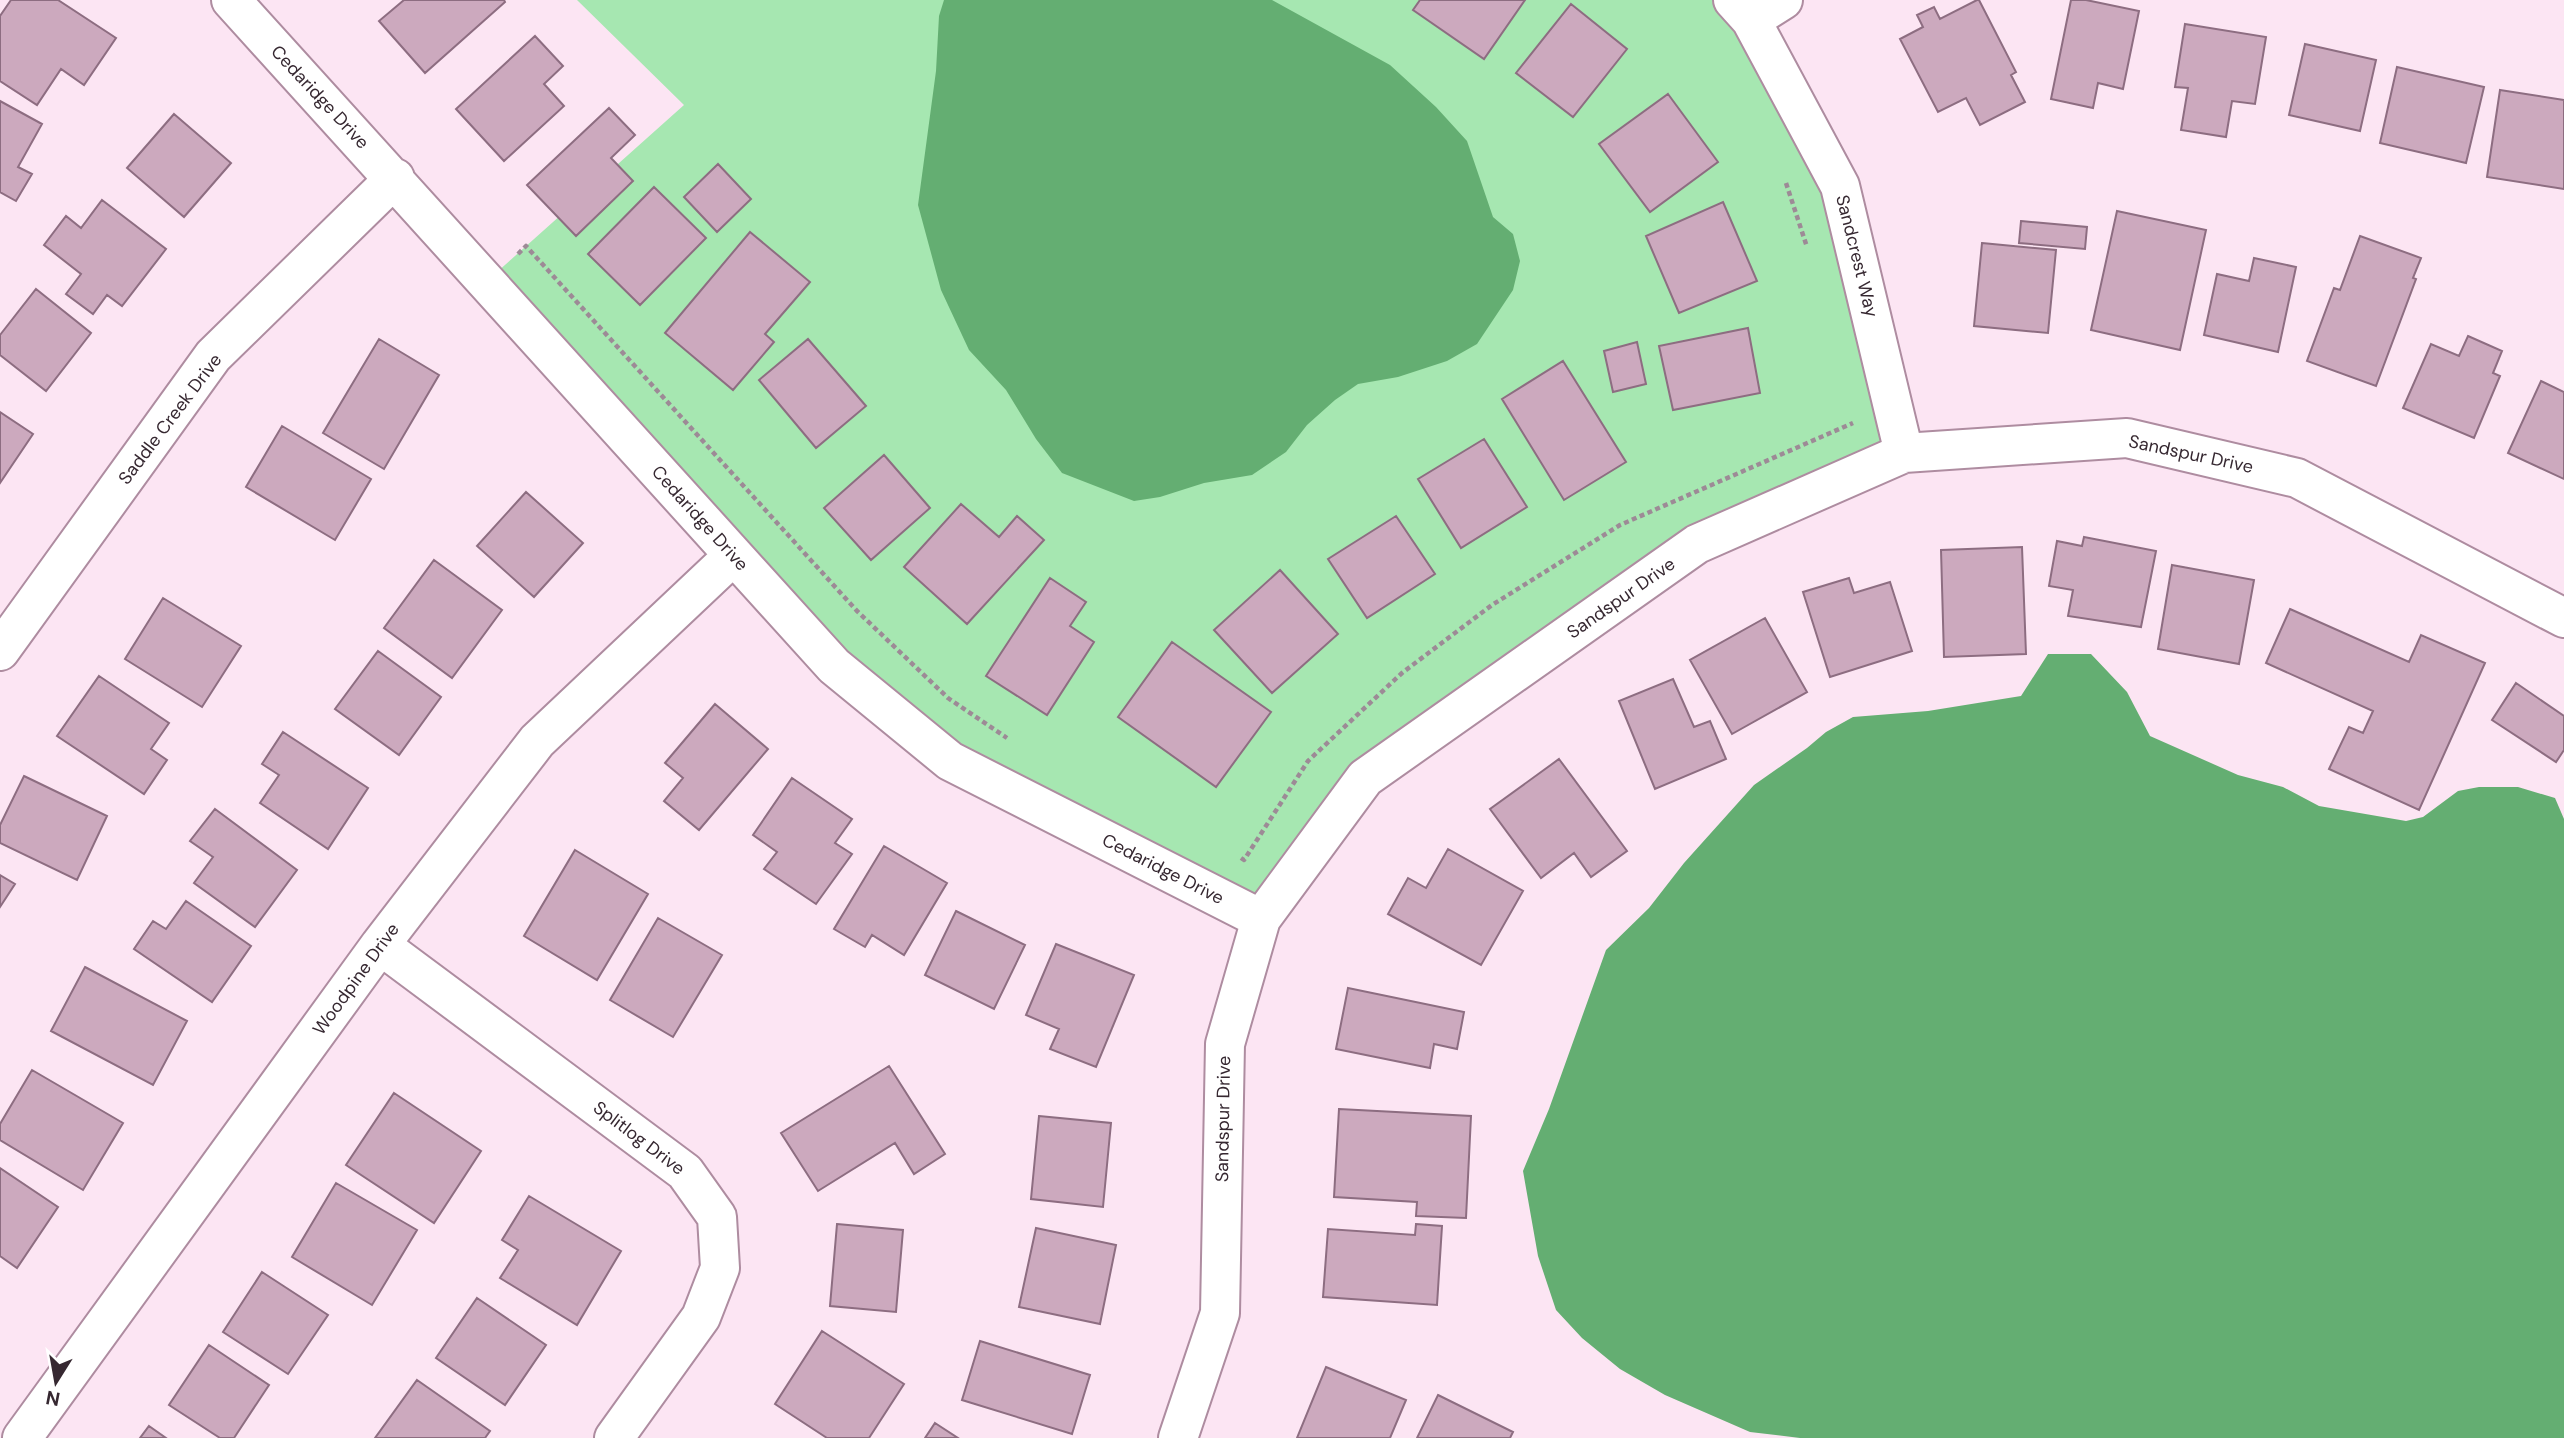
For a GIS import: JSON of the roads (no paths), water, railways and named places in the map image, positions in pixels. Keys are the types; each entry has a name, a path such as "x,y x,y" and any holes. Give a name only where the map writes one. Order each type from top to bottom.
{"street":[{"name":"Cedaridge Drive","path":"231,0 395,178 834,666 950,761 1261,919"},
{"path":"1742,10 1783,0"},
{"name":"Sandcrest Way","path":"1742,10 1840,186 1904,453"},
{"name":"Saddle Creek Drive","path":"0,651 213,356 395,178"},
{"name":"Sandspur Drive","path":"1178,1438 1220,1313 1225,1044 1261,919 1365,778 1697,544 1904,453 2127,439 2297,478 2564,618"},
{"name":"Woodpine Drive","path":"22,1438 380,945 537,741 733,556"},
{"name":"Splitlog Drive","path":"380,945 685,1172 717,1217 720,1268 701,1317 614,1438"}]}
